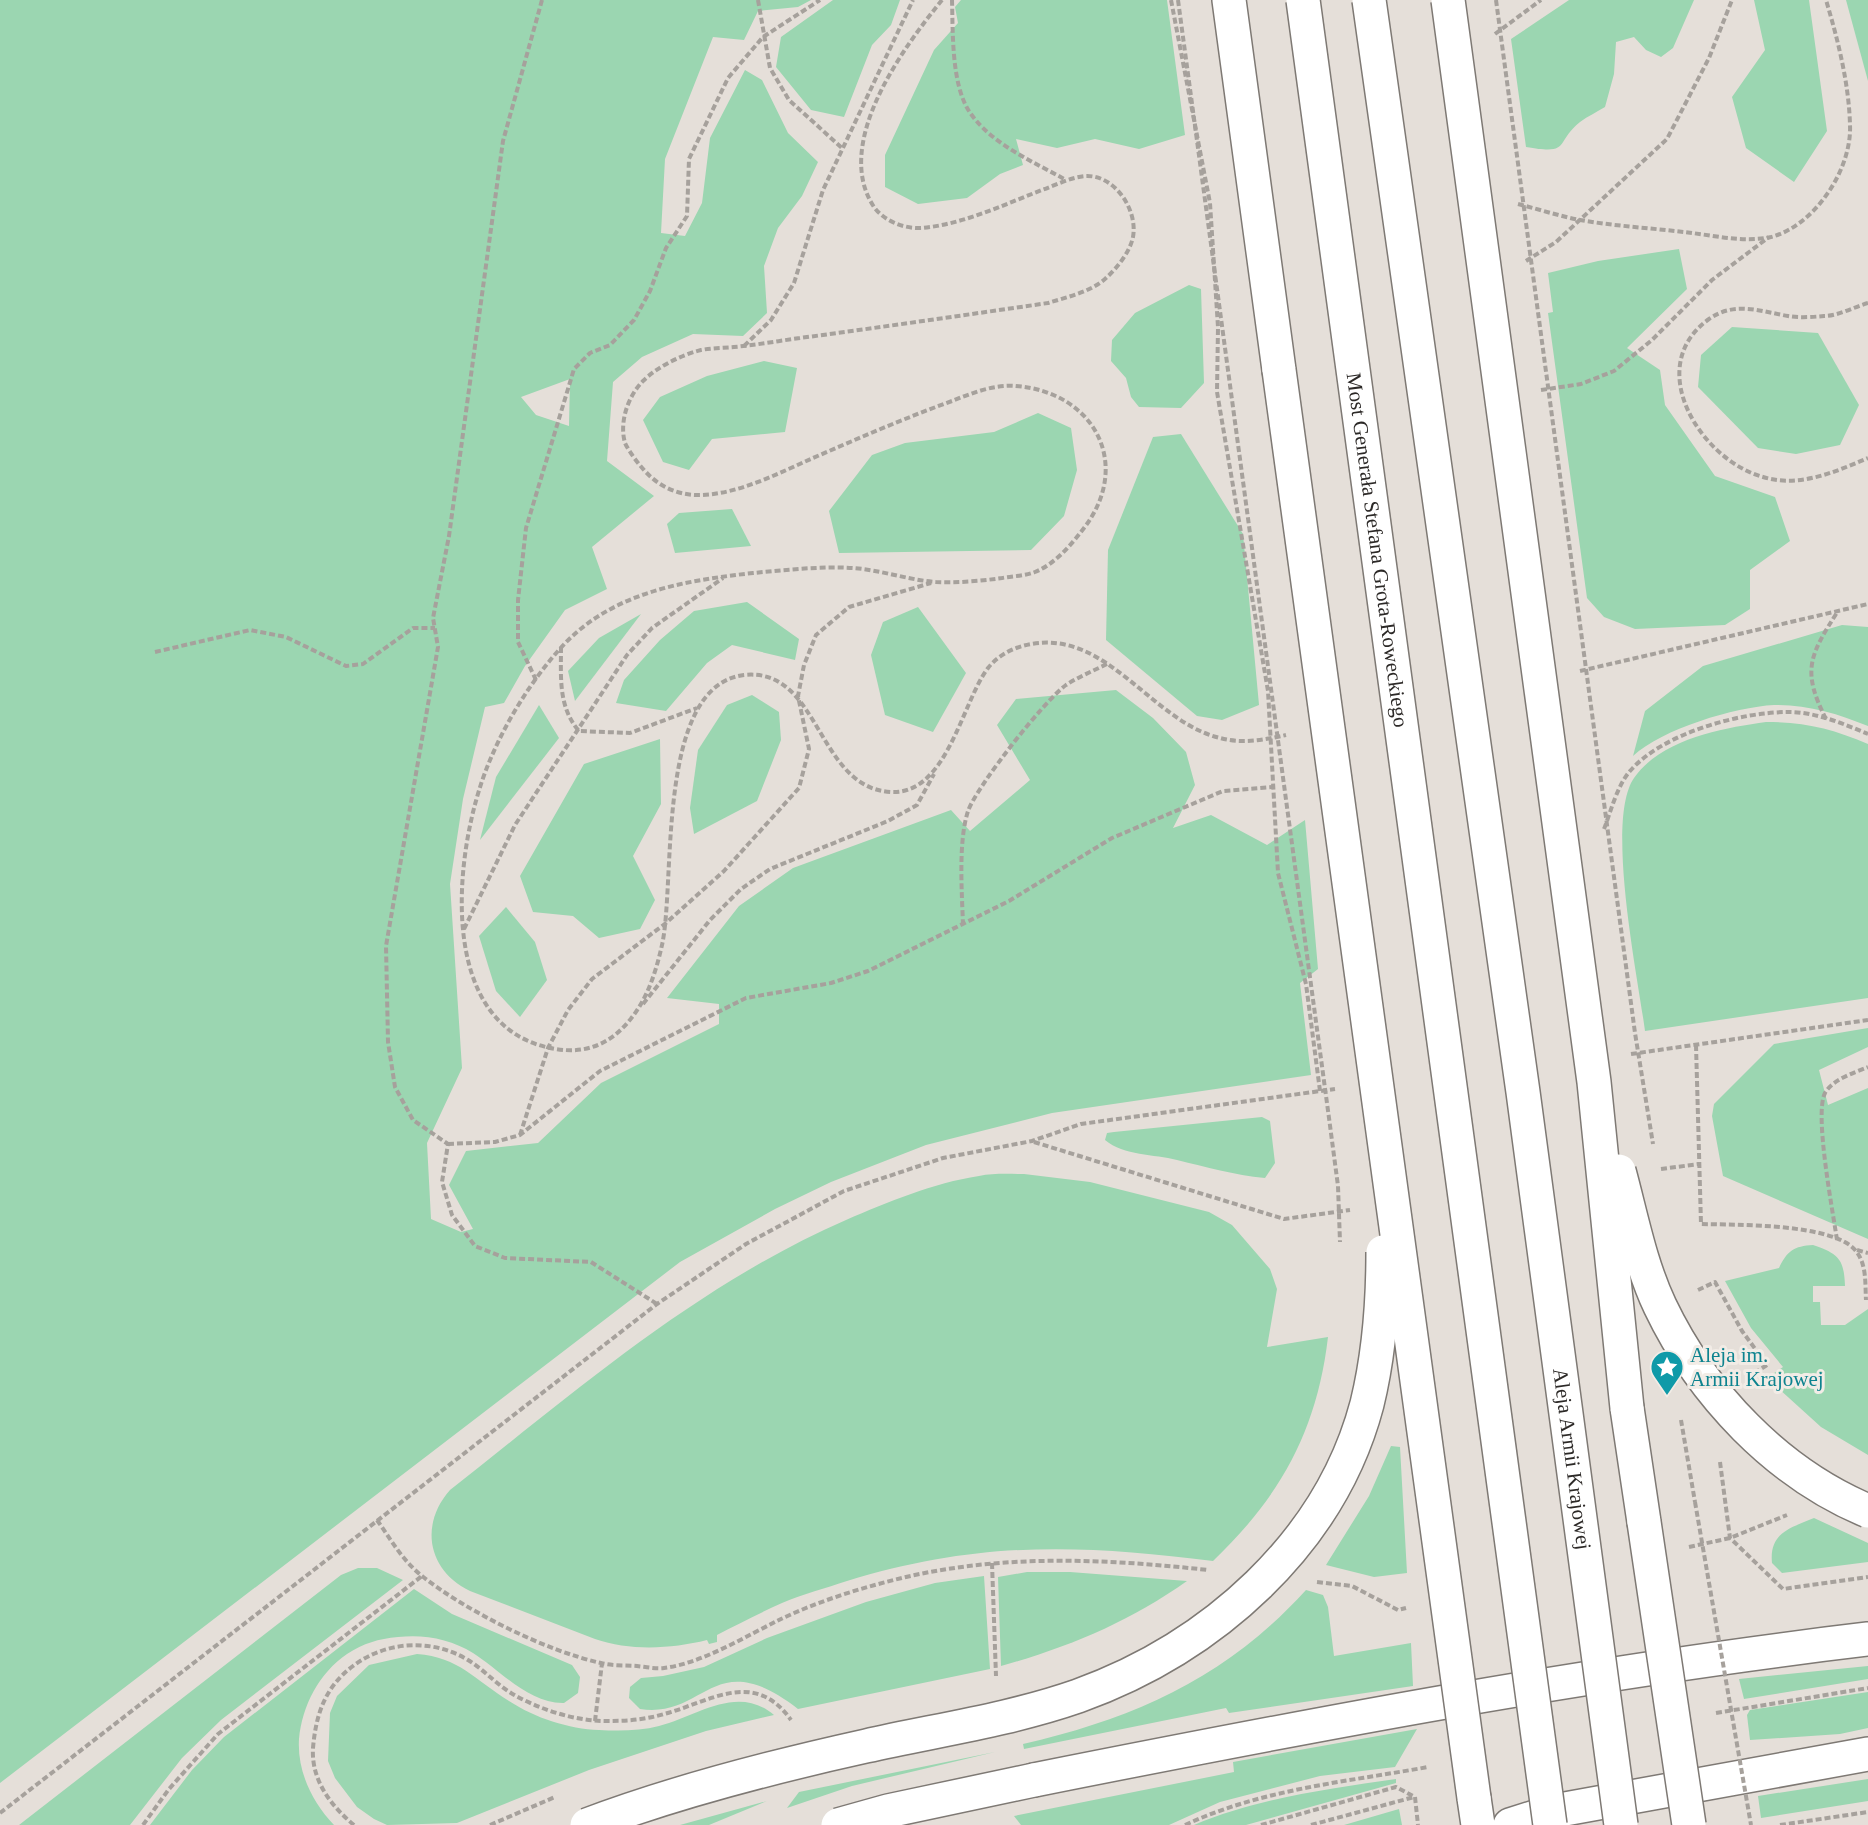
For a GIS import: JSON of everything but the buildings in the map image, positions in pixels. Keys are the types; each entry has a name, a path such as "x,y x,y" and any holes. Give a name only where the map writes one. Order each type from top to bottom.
{"highway":[{"path":"1229,0 1478,1825"},
{"name":"Most Generała Stefana Grota-Roweckiego","path":"1303,0 1550,1825"},
{"name":"Aleja Armii Krajowej","path":"1369,0 1523,1092 1621,1825"},
{"path":"1448,0 1594,1082 1627,1408 1689,1825"},
{"path":"1594,1082 1648,1276 1660,1306 1698,1372 1732,1412 1770,1450 1814,1482 1868,1511"},
{"path":"587,1825 670,1796 736,1777 867,1746 974,1726 1077,1696 1165,1658 1238,1603 1295,1545 1320,1509 1346,1463 1366,1404 1380,1333 1383,1256 1379,1112"},
{"path":"838,1825 888,1810 1262,1735 1641,1670 1868,1639"},
{"path":"1510,1825 1554,1811 1868,1754"}],"path":[{"path":"542,0 503,141 449,536 433,618 438,647 386,946 388,1042 394,1087 413,1120 448,1144 495,1142 520,1135 600,1071 746,998 831,983 859,974 1009,901 1122,834 1223,791 1273,787"},
{"path":"758,0 763,37 771,68 789,100 842,148"},
{"path":"536,680 518,642 518,600 526,528 574,369 590,353 610,345 634,321 650,291 666,248 687,216 688,159 728,78 763,37 820,0"},
{"path":"743,346 771,320 794,283 823,190 913,0"},
{"path":"942,0 890,71 873,106 861,170 867,196 879,214 897,225 920,228 970,219 1067,181 1087,176 1108,183 1123,195 1132,214 1133,236 1125,257 1105,279 1082,292 1048,303 701,350 648,375 630,397 625,415 625,442 636,461 653,480 673,491 700,495 734,490 777,475 907,417 974,393 1008,384 1040,390 1066,402 1086,416 1099,434 1107,458 1106,485 1096,513 1062,554 1035,572 990,580 934,582 854,568 789,569 675,584 628,599 592,619 561,647 536,680 505,729 488,763 470,819 464,873 463,933 468,964 479,997 521,1039 548,1048 573,1051 604,1045 619,1033 710,920 741,889 771,869 888,821 917,805 987,669 1003,654 1023,645 1046,642 1076,648 1107,664 1192,728 1225,740 1258,741 1294,733"},
{"path":"952,0 953,49 962,92 970,114 1001,143 1067,181"},
{"path":"1171,0 1210,203 1218,327 1217,392 1268,691 1278,873 1306,984 1320,1091"},
{"path":"1178,0 1338,1186 1341,1250"},
{"path":"1496,0 1630,997 1654,1148"},
{"path":"1485,41 1541,0"},
{"path":"1517,267 1556,242 1619,186 1667,139 1709,58 1732,0"},
{"path":"1536,391 1581,384 1614,371 1652,340 1712,280 1770,237 1794,228 1817,210 1833,185 1844,159 1851,127 1842,60 1826,0"},
{"path":"1512,203 1579,220 1737,238 1770,237"},
{"path":"1868,303 1828,316 1790,316 1739,307 1709,319 1689,339 1677,378 1683,402 1703,437 1739,466 1762,477 1793,482 1829,474 1868,458"},
{"path":"463,933 515,825 627,656 652,628 725,576"},
{"path":"520,1135 548,1048 568,1010 592,979 666,923 724,870 799,788 809,749 798,696 804,665 816,635 849,607 934,582"},
{"path":"1573,672 1868,604"},
{"path":"1827,719 1813,692 1810,667 1819,642 1838,611"},
{"path":"155,652 250,630 286,637 346,666 363,664 413,628 435,628"},
{"path":"561,647 561,693 568,719 579,730 630,733 698,708"},
{"path":"963,925 962,859 969,811 995,769 1041,710 1066,685 1107,664"},
{"path":"639,1009 650,987 666,923 675,778 688,729 698,708 716,687 732,677 755,674 776,682 798,696 819,728 838,766 866,784 891,792 908,789 917,787 935,771"},
{"path":"1600,838 1628,773 1651,750 1714,725 1754,716 1790,712 1827,719 1868,734"},
{"path":"1629,1054 1868,1020"},
{"path":"1696,1044 1701,1224 1795,1227 1868,1253"},
{"path":"1836,1240 1821,1116 1825,1093 1839,1080 1868,1067"},
{"path":"0,1813 657,1304 746,1244 844,1191 943,1158 1032,1141 1081,1124 1343,1089"},
{"path":"448,1144 442,1182 452,1215 475,1246 505,1258 591,1262 657,1304"},
{"path":"1658,1169 1660,1179"},
{"path":"1856,1250 1864,1270 1866,1300"},
{"path":"1692,1281 1701,1299"},
{"path":"1696,1291 1715,1282 1742,1330 1767,1365"},
{"path":"1748,1372 1754,1380"},
{"path":"1679,1408 1751,1825"},
{"path":"1720,1463 1730,1538 1783,1589 1868,1577"},
{"path":"377,1520 400,1555 422,1576 481,1615 557,1649 602,1663 664,1668 720,1650 784,1618 846,1593 907,1577 992,1563"},
{"path":"143,1825 169,1789 218,1734 422,1576"},
{"path":"354,1825 328,1798 320,1783 313,1753 315,1722 327,1692 345,1672 366,1656 406,1644 450,1651 467,1659 494,1681 528,1701 554,1712 595,1721 636,1721 666,1714 728,1692 748,1693 770,1700 782,1708 794,1725 783,1727"},
{"path":"595,1721 602,1663"},
{"path":"988,1681 1000,1678"},
{"path":"1262,1825 1396,1787 1415,1797"},
{"path":"490,1825 565,1793"},
{"path":"1311,1825 1415,1797"},
{"path":"1415,1797 1418,1825"},
{"path":"1780,1825 1868,1812"}],"green space":[{"path":"0,0 811,0 798,7 758,11 744,40 713,37 665,159 661,233 685,236 702,203 710,138 745,70 762,80 788,133 818,162 802,196 778,228 764,266 767,313 743,336 693,334 642,357 613,382 607,461 654,496 592,547 607,589 565,610 525,666 504,703 485,707 463,799 450,884 462,1068 427,1143 431,1219 461,1232 473,1229 449,1185 466,1151 538,1143 601,1083 719,1024 719,1004 667,998 739,906 793,868 951,810 970,831 1030,780 997,725 1016,699 1116,690 1153,718 1186,752 1195,785 1173,828 1211,815 1267,845 1305,820 1318,969 1300,983 1311,1075 1052,1113 926,1145 831,1182 775,1209 680,1262 0,1783","holes":["570,379 569,426 536,415 521,397"]},
{"path":"833,0 900,0 891,25 872,45 844,117 811,110 776,67 781,37"},
{"path":"961,0 1167,0 1185,135 1139,149 1095,139 1057,148 1016,139 1023,165 1000,174 967,198 918,204 885,187 885,155 934,50 958,23 955,7"},
{"path":"1569,0 1694,0 1673,48 1661,57 1646,50 1634,37 1616,42 1614,74 1605,107 1580,122 1556,148 1526,147 1511,39"},
{"path":"1754,0 1809,0 1827,131 1794,182 1746,148 1732,97 1765,50"},
{"path":"1846,0 1868,0 1868,81"},
{"path":"1679,249 1687,289 1627,348 1660,370 1665,405 1715,476 1775,497 1790,541 1750,570 1750,609 1725,625 1635,629 1604,617 1587,598 1548,313 1553,312 1548,273 1598,261"},
{"path":"1189,285 1201,289 1204,383 1181,408 1139,407 1131,397 1126,378 1111,361 1112,340 1135,313"},
{"path":"1732,327 1818,333 1859,405 1840,445 1796,454 1758,448 1698,387 1701,355"},
{"path":"764,361 797,368 785,432 712,439 689,470 663,462 643,420 660,397 707,376"},
{"path":"1038,413 1071,428 1077,470 1064,516 1031,550 839,553 829,511 872,455 905,443 994,432"},
{"path":"1181,434 1243,534 1259,705 1222,720 1197,716 1106,640 1108,550 1153,437"},
{"path":"732,509 751,546 675,553 667,524 679,513"},
{"path":"747,602 799,639 795,660 732,645 707,663 666,711 616,703 624,680 660,640 694,611"},
{"path":"918,607 966,673 933,732 885,715 871,655 883,622"},
{"path":"641,614 575,701 568,671 599,638"},
{"path":"1842,625 1868,627 1868,726 1810,708 1786,705 1758,707 1700,721 1662,737 1633,756 1645,711 1703,666"},
{"path":"752,695 779,712 781,740 757,801 694,834 690,808 698,750 727,705"},
{"path":"539,705 559,738 480,840 496,777"},
{"path":"1766,722 1818,727 1868,744 1868,998 1645,1031 1626,900 1623,862 1622,828 1626,799 1634,778 1660,754 1676,745 1712,732"},
{"path":"660,739 661,804 633,856 655,900 640,929 599,938 573,916 533,912 520,876 584,764"},
{"path":"506,907 535,942 547,980 520,1017 496,991 479,936"},
{"path":"1868,1028 1868,1047 1819,1070 1828,1105 1868,1088 1868,1239 1723,1176 1712,1116 1714,1104 1774,1044"},
{"path":"1262,1117 1270,1121 1275,1163 1265,1178 1130,1152 1105,1140 1107,1133"},
{"path":"990,1174 1024,1174 1090,1182 1209,1212 1232,1225 1270,1269 1277,1289 1267,1347 1328,1337 1315,1403 1292,1460 1258,1512 1213,1561 1118,1551 1073,1549 985,1553 941,1559 847,1581 790,1600 717,1635 717,1642 709,1644 707,1640 665,1647 636,1647 595,1639 470,1591 445,1572 437,1559 432,1532 434,1518 440,1504 450,1490 591,1378 688,1308 791,1246 878,1207 928,1188 962,1179"},
{"path":"1813,1245 1829,1251 1838,1259 1843,1269 1845,1286 1813,1286 1813,1302 1820,1302 1821,1325 1845,1325 1868,1309 1868,1455 1821,1427 1767,1378 1783,1367 1751,1328 1725,1281 1779,1268 1792,1250"},
{"path":"1391,1446 1400,1447 1407,1573 1374,1577 1326,1565 1369,1496"},
{"path":"1814,1518 1868,1543 1868,1562 1782,1573 1772,1563 1772,1553 1778,1538 1789,1529"},
{"path":"358,1568 377,1568 403,1580 221,1720 182,1758 130,1825 19,1825 341,1575"},
{"path":"1027,1572 1070,1572 1187,1581 1143,1609 1098,1632 1001,1666 998,1577"},
{"path":"984,1576 990,1669 798,1709 770,1690 747,1683 728,1683 712,1688 681,1704 662,1709 640,1709 629,1698 630,1687 641,1678 663,1676 704,1667 767,1638 866,1602 935,1583"},
{"path":"414,1589 452,1614 572,1665 580,1677 578,1693 564,1703 539,1698 516,1685 465,1648 437,1639 408,1636 371,1642 347,1654 328,1671 308,1703 301,1727 299,1751 303,1774 319,1806 334,1825 150,1825 192,1770 224,1737"},
{"path":"1306,1590 1323,1595 1328,1607 1334,1656 1411,1643 1413,1686 1229,1713 1226,1708 1024,1749 1023,1744 1104,1721 1177,1690 1212,1670 1244,1647 1276,1621"},
{"path":"417,1654 432,1656 456,1665 519,1707 564,1725 588,1729 644,1729 732,1702 746,1702 760,1706 774,1715 706,1731 589,1770 457,1823 387,1825 357,1807 335,1778 328,1761 330,1713 337,1696 369,1665"},
{"path":"1868,1666 1868,1679 1744,1699 1739,1679"},
{"path":"1868,1692 1868,1728 1840,1734 1750,1740 1747,1715 1750,1710"},
{"path":"1417,1729 1395,1767 1320,1776 1220,1802 1169,1825 1021,1825 1014,1816 1234,1772 1233,1762"},
{"path":"995,1752 852,1786 787,1808 799,1792"},
{"path":"1396,1779 1396,1783 1246,1825 1194,1825 1268,1801"},
{"path":"1868,1779 1868,1801 1761,1818 1758,1796"},
{"path":"767,1801 709,1825 680,1825"},
{"path":"1399,1809 1402,1825 1344,1825"}],"place":[{"name":"Aleja im. Armii Krajowej","path":"1667,1396"}]}
